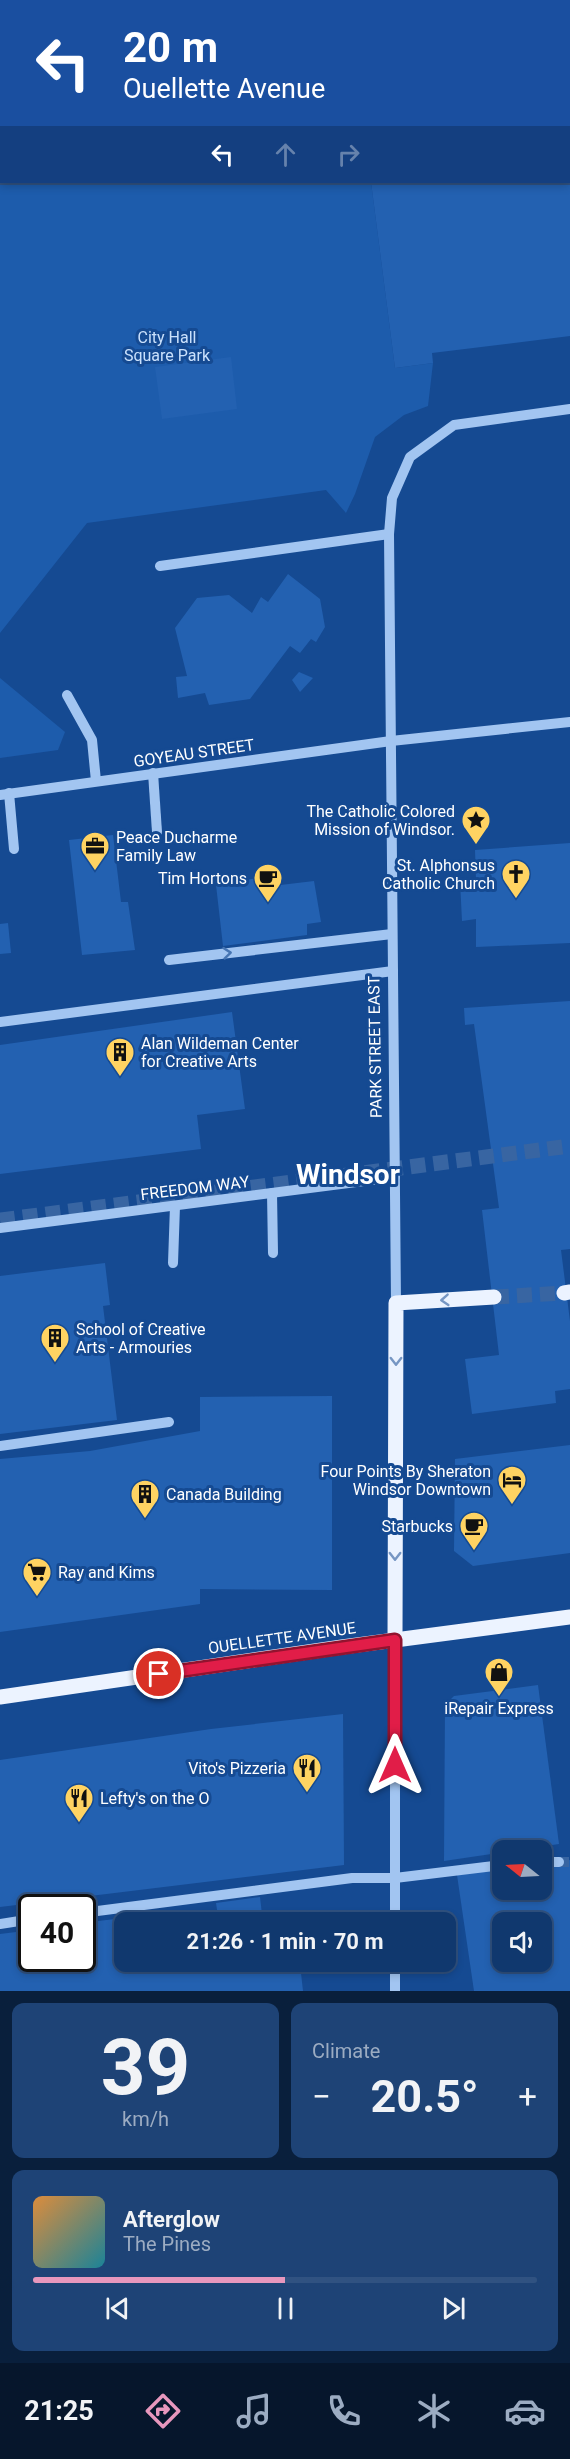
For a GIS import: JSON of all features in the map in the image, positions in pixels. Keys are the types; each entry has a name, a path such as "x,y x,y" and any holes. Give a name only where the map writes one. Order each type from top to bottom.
{"main road":[{"path":"396,1303 494,1297"},
{"name":"PARK STREET EAST","path":"395,1640 396,1303"},
{"name":"OUELLETTE AVENUE","path":"0,1697 570,1617"}],"street":[{"name":"PARK STREET EAST","path":"396,1303 389,534 392,498 410,457 454,425 570,409"},
{"path":"160,566 389,534"},
{"path":"67,695 92,740 96,781"},
{"name":"GOYEAU STREET","path":"4,794 391,741 570,722"},
{"path":"153,773 157,832"},
{"path":"4,794 14,849"},
{"path":"169,960 392,934"},
{"path":"0,1023 393,971"},
{"name":"FREEDOM WAY","path":"0,1228 395,1177"},
{"path":"272,1193 273,1253"},
{"path":"173,1263 175,1206"},
{"path":"0,1446 168,1422"},
{"path":"395,1640 395,1912"},
{"path":"552,1862 559,1862"},
{"path":"96,1911 352,1878 395,1878 492,1866"},
{"path":"0,1924 18,1922"},
{"path":"395,1972 395,1991"}],"green space":[{"name":"City Hall Square Park","path":"0,183 371,183 395,368 433,363 428,406 404,415 375,437 346,513 326,490 87,523 0,633"},
{"path":"0,678 65,732 58,750 0,758"}],"building":[{"path":"371,183 570,183 570,336 432,353 433,363 395,368"},
{"path":"231,357 237,409 162,419 155,367"},
{"path":"288,574 320,599 325,627 316,642 311,639 300,653 290,646 250,699 209,705 205,693 178,698 176,677 187,676 175,628 197,598 229,595 252,613 261,597 268,602"},
{"path":"299,672 313,678 300,692 292,680"},
{"name":"Peace Ducharme Family Law","path":"113,835 121,902 128,902 135,950 82,955 69,840"},
{"name":"St. Alphonsus Catholic Church","path":"570,843 570,943 476,947 476,919 462,921 460,881 476,880 475,850"},
{"name":"Tim Hortons","path":"270,876 272,886 314,881 321,922 307,924 307,935 223,946 216,885"},
{"path":"8,923 11,953 0,954 0,924"},
{"path":"570,1001 570,1249 561,1250 570,1321 570,1389 555,1391 556,1403 472,1414 465,1359 499,1355 482,1210 499,1208 474,1024 465,1025 464,1008"},
{"name":"Alan Wildeman Center for Creative Arts","path":"232,1012 245,1109 197,1115 201,1149 0,1174 0,1045"},
{"name":"School of Creative Arts - Armouries","path":"105,1263 110,1305 103,1306 117,1420 0,1434 0,1276"},
{"path":"332,1396 332,1590 200,1589 200,1604 0,1632 0,1459 90,1451 200,1431 200,1397"},
{"name":"Four Points By Sheraton Windsor Downtown","path":"570,1445 570,1553 473,1566 454,1551 455,1459"},
{"path":"538,1685 559,1844 552,1845 552,1840 492,1840 492,1854 444,1861 445,1705 454,1696"},
{"path":"343,1714 344,1865 96,1895 18,1894 18,1905 0,1907 0,1760 211,1729"},
{"path":"570,1860 570,1991 474,1991 457,1875 492,1870 492,1900 552,1900 552,1863"},
{"path":"260,1897 262,1912 217,1912 216,1903"},
{"path":"114,1919 114,1972 301,1972 303,1991 0,1991 0,1934 18,1932 18,1972 96,1972 96,1921"}],"tunnel":[{"path":"0,1220 570,1146"},
{"path":"494,1297 564,1293"},
{"path":"559,1862 570,1862"}],"place":[{"name":"The Catholic Colored Mission of Windsor.","path":"476,846"},
{"name":"Peace Ducharme Family Law","path":"95,872"},
{"name":"St. Alphonsus Catholic Church","path":"516,900"},
{"name":"Tim Hortons","path":"268,904"},
{"name":"Alan Wildeman Center for Creative Arts","path":"120,1078"},
{"name":"School of Creative Arts - Armouries","path":"55,1364"},
{"name":"Four Points By Sheraton Windsor Downtown","path":"512,1506"},
{"name":"Canada Building","path":"145,1520"},
{"name":"Starbucks","path":"474,1552"},
{"name":"Ray and Kims","path":"37,1598"},
{"name":"iRepair Express","path":"499,1698"},
{"name":"Vito's Pizzeria","path":"307,1794"},
{"name":"Lefty's on the O","path":"79,1824"}],"district":[{"name":"Windsor","path":"348,1174"}],"route":[{"path":"159,1674 395,1640 395,1765"}]}
